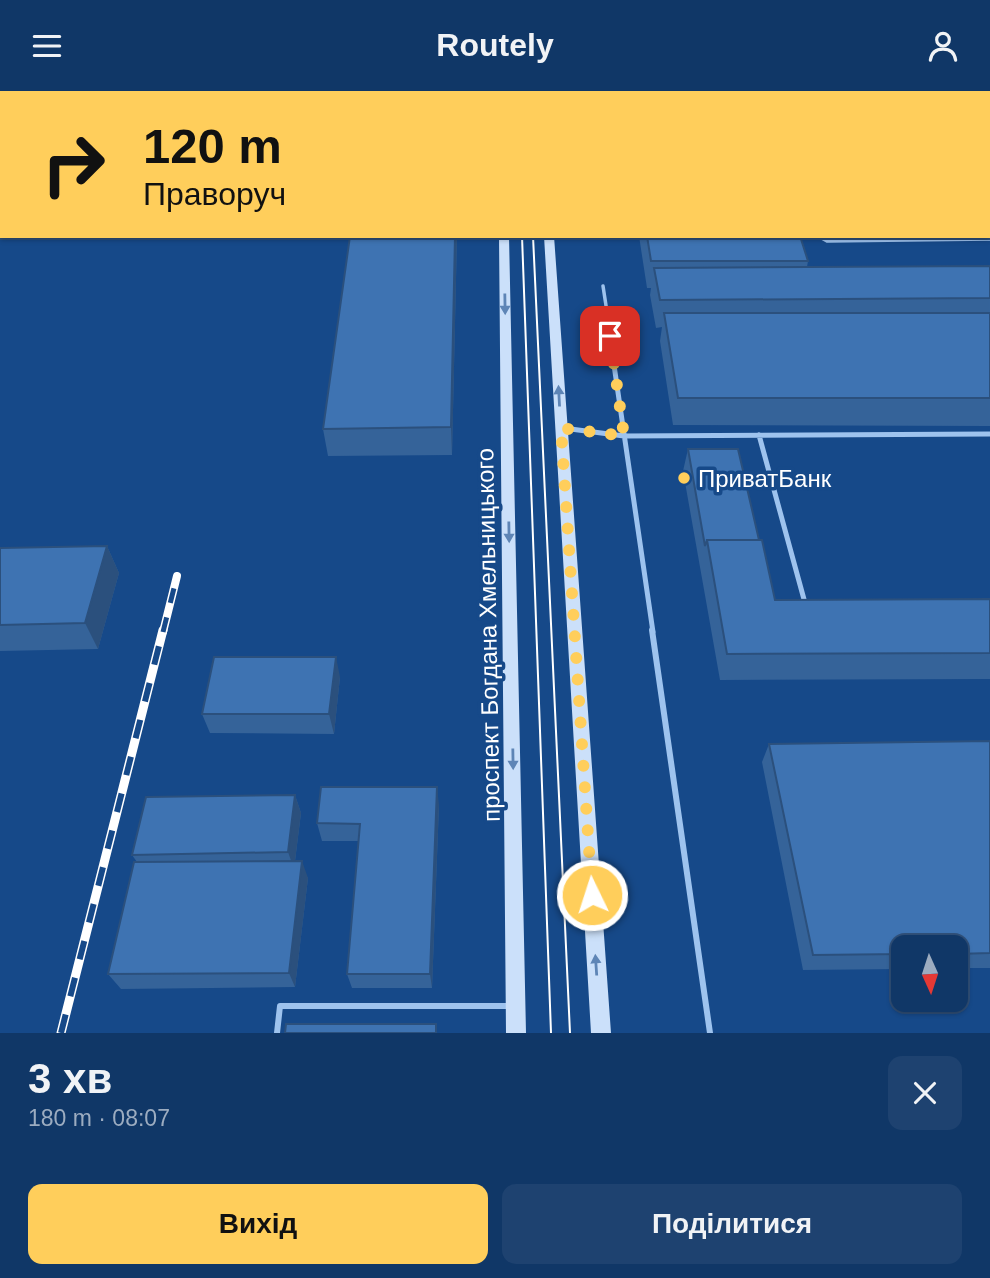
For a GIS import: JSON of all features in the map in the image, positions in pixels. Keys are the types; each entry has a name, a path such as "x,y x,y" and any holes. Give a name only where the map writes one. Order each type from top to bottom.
{"main road":[{"name":"проспект Богдана Хмельницького","path":"504,238 516,1033"},
{"path":"550,238 601,1033"}],"lane":[{"path":"822,238 827,241 990,239"},
{"path":"603,286 710,1033"},
{"path":"561,428 624,436 990,434"},
{"path":"759,435 803,603 817,603"},
{"path":"277,1033 280,1006 516,1006"}],"building":[{"path":"350,238 455,238 451,427 323,429"},
{"path":"647,238 801,238 808,261 651,261"},
{"path":"990,266 990,298 660,300 654,268"},
{"path":"664,313 990,313 990,398 678,398"},
{"path":"688,449 738,449 759,540 707,540 705,546"},
{"path":"707,540 762,540 775,600 990,599 990,653 727,654"},
{"path":"107,546 85,623 0,625 0,548"},
{"path":"214,657 336,657 329,714 202,714"},
{"path":"990,741 990,953 968,954 968,935 891,935 891,954 813,955 769,744"},
{"path":"321,787 437,787 430,974 347,974 360,824 317,823"},
{"path":"295,795 288,852 132,855 146,797"},
{"path":"302,861 289,973 108,974 134,862"},
{"path":"286,1024 436,1024 436,1033 285,1033"}],"tram line":[{"path":"522,238 551,1033"},
{"path":"533,238 570,1033"}],"railway":[{"path":"163,632 177,576"},
{"path":"61,1033 163,630"}],"place":[{"name":"ПриватБанк","path":"684,478"}],"route":[{"path":"592,895 561,428 624,436 610,336"}]}
